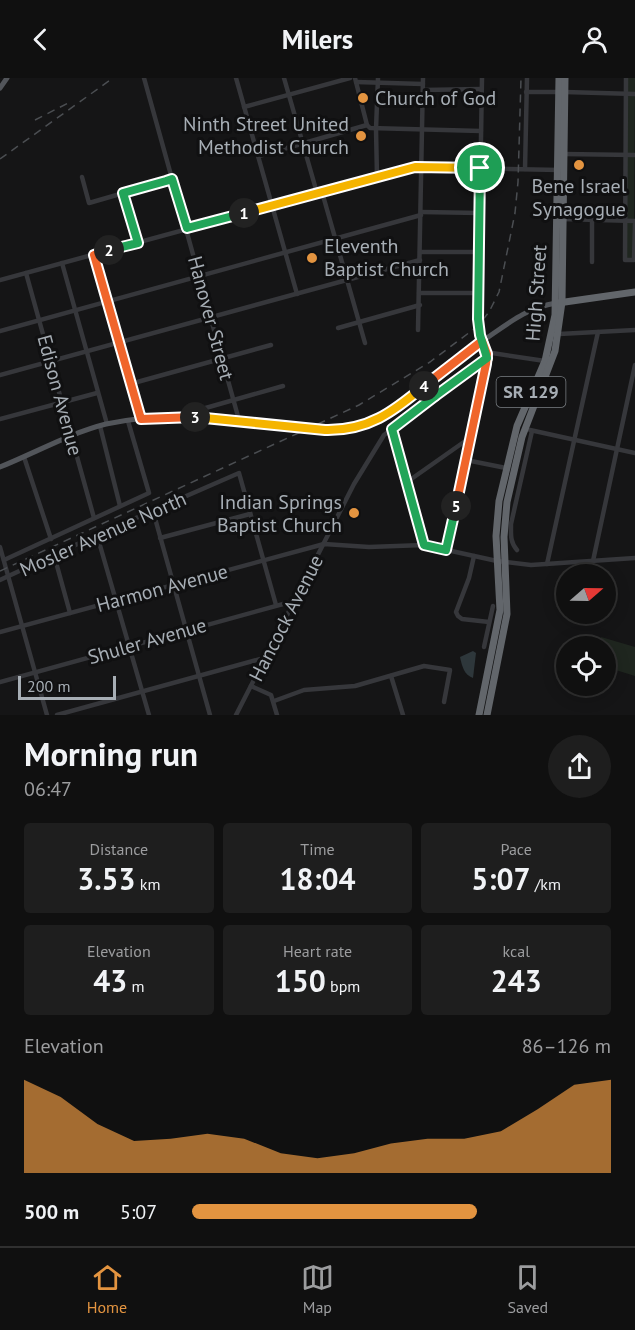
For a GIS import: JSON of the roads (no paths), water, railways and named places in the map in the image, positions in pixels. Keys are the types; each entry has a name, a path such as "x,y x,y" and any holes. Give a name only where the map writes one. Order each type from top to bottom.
{"highway":[{"name":"High Street","path":"487,715 507,614 504,519 519,446 528,430 559,334 560,170 562,89 565,78"},
{"name":"High Street","path":"560,170 563,154 562,89"},
{"path":"559,302 635,292"},
{"name":"High Street","path":"479,715 498,624 500,598 496,520 506,468 521,414 546,361 559,302"}],"main road":[{"path":"0,88 7,78"},
{"path":"0,467 103,425 141,419 177,417 239,420 325,430 358,427 398,408 438,374 522,314 559,302"}],"street":[{"path":"144,79 152,78"},
{"path":"236,78 297,294"},
{"path":"284,78 365,343"},
{"path":"244,107 350,78"},
{"path":"446,550 487,358 478,326 482,78"},
{"path":"525,169 527,78"},
{"path":"560,218 625,221 635,223 634,260 625,260 625,221 625,155 626,78"},
{"name":"Hanover Street","path":"144,79 239,420"},
{"path":"368,125 356,80 481,89"},
{"path":"377,177 378,81"},
{"path":"418,330 423,84"},
{"path":"526,92 562,89 635,94"},
{"path":"259,156 368,125 376,129 481,131"},
{"path":"563,154 635,155"},
{"path":"0,280 377,177 422,167 560,170"},
{"path":"82,177 89,203 172,179"},
{"path":"123,193 138,243"},
{"path":"0,331 421,214 480,213"},
{"path":"592,221 592,262"},
{"path":"420,252 478,252"},
{"path":"94,255 141,419"},
{"path":"0,375 420,260"},
{"path":"62,263 98,393 120,507"},
{"name":"Edison Avenue","path":"26,273 94,518"},
{"path":"419,293 478,293"},
{"path":"339,328 420,305"},
{"path":"559,334 635,330"},
{"path":"547,564 598,332"},
{"path":"130,384 271,345"},
{"path":"487,358 495,353 546,361"},
{"name":"Hancock Avenue","path":"236,715 354,484 384,435 487,358"},
{"path":"593,561 635,365"},
{"path":"477,366 485,370"},
{"path":"177,417 283,386"},
{"path":"0,419 98,393"},
{"path":"4,560 149,493 128,421"},
{"path":"392,429 424,545"},
{"path":"528,430 635,453"},
{"name":"High Street","path":"517,550 510,536 528,430"},
{"path":"407,482 471,437"},
{"path":"24,457 51,539"},
{"path":"466,460 506,468"},
{"name":"Mosler Avenue North","path":"0,580 239,473 250,514"},
{"path":"153,511 210,715"},
{"path":"160,537 250,514 276,605"},
{"path":"97,535 149,715"},
{"name":"Harmon Avenue","path":"0,632 324,544 369,547 424,545 526,565 635,558"},
{"path":"0,548 47,715"},
{"path":"54,555 70,613"},
{"path":"474,556 469,578 456,612 462,619 489,622"},
{"name":"Shuler Avenue","path":"0,682 276,605 294,602"},
{"path":"484,647 493,606"},
{"path":"57,715 264,658"},
{"path":"274,701 304,690 355,686 424,666 450,670 444,702"},
{"path":"391,676 403,715"},
{"path":"251,686 271,695 277,715"}],"railway":[{"path":"0,159 113,78"},
{"path":"0,571 359,405 430,362 478,326 489,312 499,292 515,213 521,78"},
{"path":"35,120 72,101"}],"place":[{"name":"Church of God","path":"363,98"},
{"name":"Ninth Street United Methodist Church","path":"361,136"},
{"name":"Bene Israel Synagogue","path":"579,165"},
{"name":"Eleventh Baptist Church","path":"312,258"},
{"name":"Indian Springs Baptist Church","path":"354,513"}]}
